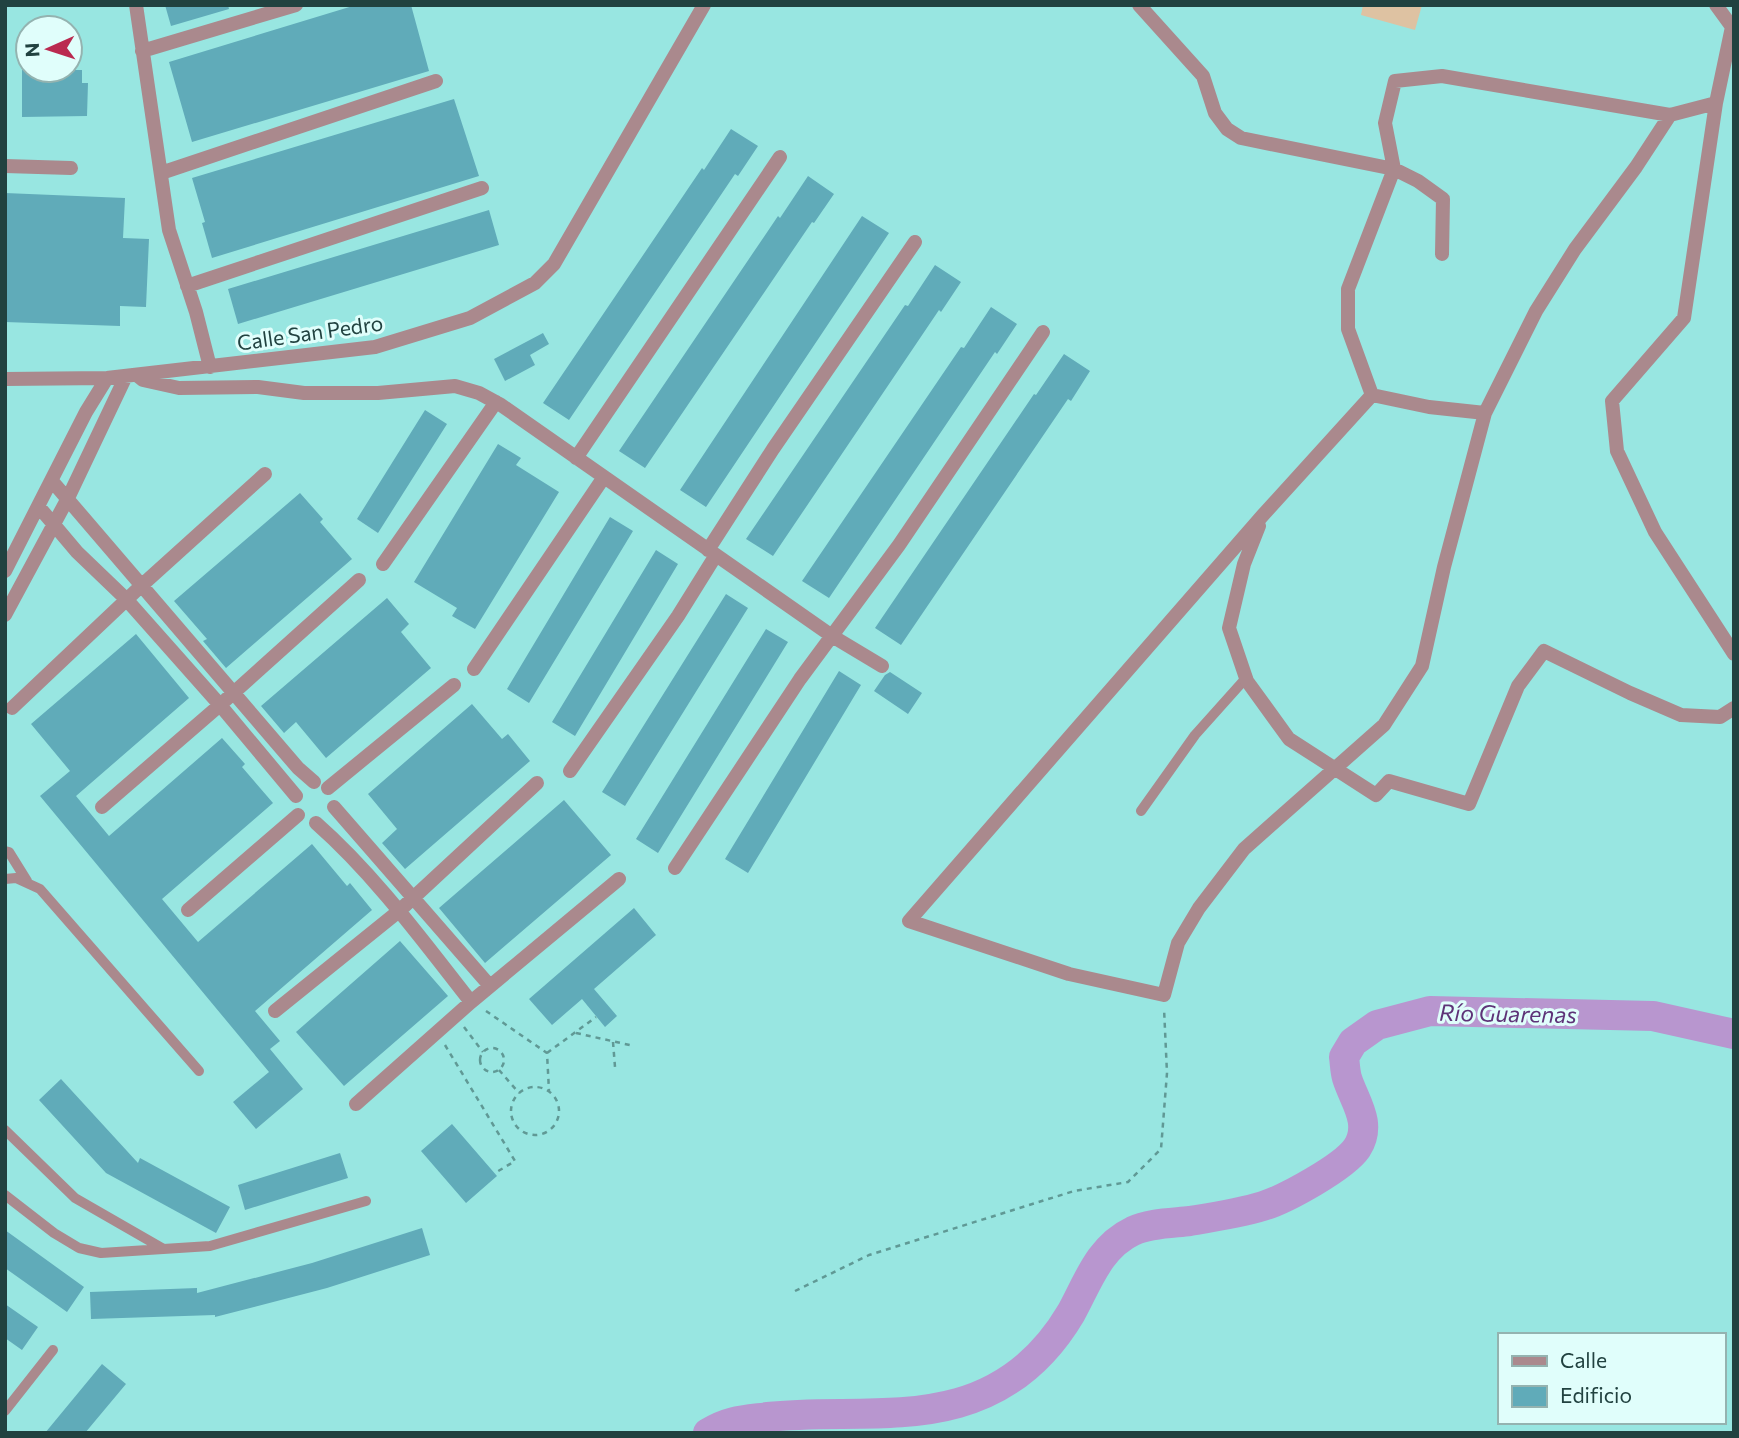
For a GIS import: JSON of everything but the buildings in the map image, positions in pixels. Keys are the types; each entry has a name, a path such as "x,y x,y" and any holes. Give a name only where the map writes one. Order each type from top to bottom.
{"street":[{"path":"136,5 169,230 210,367"},
{"path":"142,51 296,5"},
{"name":"Calle San Pedro","path":"5,379 107,378 376,347 470,318 535,283 554,264 704,5"},
{"path":"1139,5 1203,76 1215,113 1227,129 1241,138 1394,169 1418,180 1443,199 1443,254"},
{"path":"1716,5 1732,27 1716,103 1684,318 1612,401 1617,451 1650,521 1734,654"},
{"path":"1372,395 1348,329 1348,289 1394,169 1385,123 1395,81 1442,76 1670,116 1716,103"},
{"path":"161,173 436,80"},
{"path":"1372,395 909,921 1069,974 1164,995 1178,943 1199,908 1244,849 1384,725 1422,666 1444,567 1485,413 1536,311 1575,248 1636,167 1670,116"},
{"path":"576,458 780,157"},
{"path":"5,166 71,168"},
{"path":"187,286 482,188"},
{"path":"569,771 678,616 773,449 915,242"},
{"path":"675,868 800,679 899,545 1043,332"},
{"path":"5,615 131,375 179,388 247,386 304,393 379,393 455,386 479,393 496,402 832,636 883,666"},
{"path":"5,571 86,412 107,378"},
{"path":"1372,395 1429,407 1485,413"},
{"path":"383,564 496,402"},
{"path":"12,708 265,474"},
{"path":"474,669 604,477"},
{"path":"52,481 298,768 334,797 334,807 328,818 316,823"},
{"path":"39,508 77,552 127,600 296,796"},
{"path":"1264,515 1244,565 1229,628 1246,678 1289,739 1377,795 1389,781 1469,804 1518,686 1544,651 1681,715 1720,717 1734,708"},
{"path":"102,807 359,580"},
{"path":"454,685 321,785 303,786 296,796 295,809 303,820 316,823 331,836 399,912 471,1002"},
{"path":"275,1011 399,912 537,783"},
{"path":"334,807 490,986"},
{"path":"188,910 298,815"},
{"path":"356,1104 471,1002 619,879"}],"lane":[{"path":"1141,811 1195,735 1246,678"},
{"path":"5,851 16,861 27,881"},
{"path":"5,879 16,878 40,888 199,1071"},
{"path":"5,1130 75,1198 163,1249"},
{"path":"5,1195 54,1233 79,1248 102,1253 192,1248 228,1242 366,1201"},
{"path":"5,1411 9,1400 53,1350"}],"path":[{"path":"796,1291 869,1255 1074,1191 1128,1182 1161,1149 1167,1073 1164,995"},
{"path":"471,1002 547,1053"},
{"path":"456,1016 483,1052"},
{"path":"547,1053 596,1017"},
{"path":"438,1033 515,1161 495,1173"},
{"path":"576,1033 634,1046"},
{"path":"613,1042 615,1067"},
{"path":"493,1048 502,1054 503,1064 499,1070 491,1072 482,1066 480,1061 483,1052 493,1048"},
{"path":"547,1053 549,1091"},
{"path":"499,1070 519,1093"},
{"path":"533,1087 549,1091 559,1103 559,1119 551,1131 536,1136 522,1132 513,1121 511,1106 519,1093 533,1087"}],"shaded area":[{"path":"1363,5 1422,5 1415,30 1361,15"}],"waterway":[{"name":"Río Guarenas","path":"708,1433 730,1423 768,1417 888,1413 935,1408 976,1397 1009,1380 1037,1357 1061,1329 1096,1266 1111,1246 1121,1238 1146,1226 1190,1221 1263,1206 1314,1182 1350,1156 1361,1139 1363,1121 1347,1078 1344,1057 1353,1042 1377,1025 1430,1011 1653,1016 1734,1034"}]}
